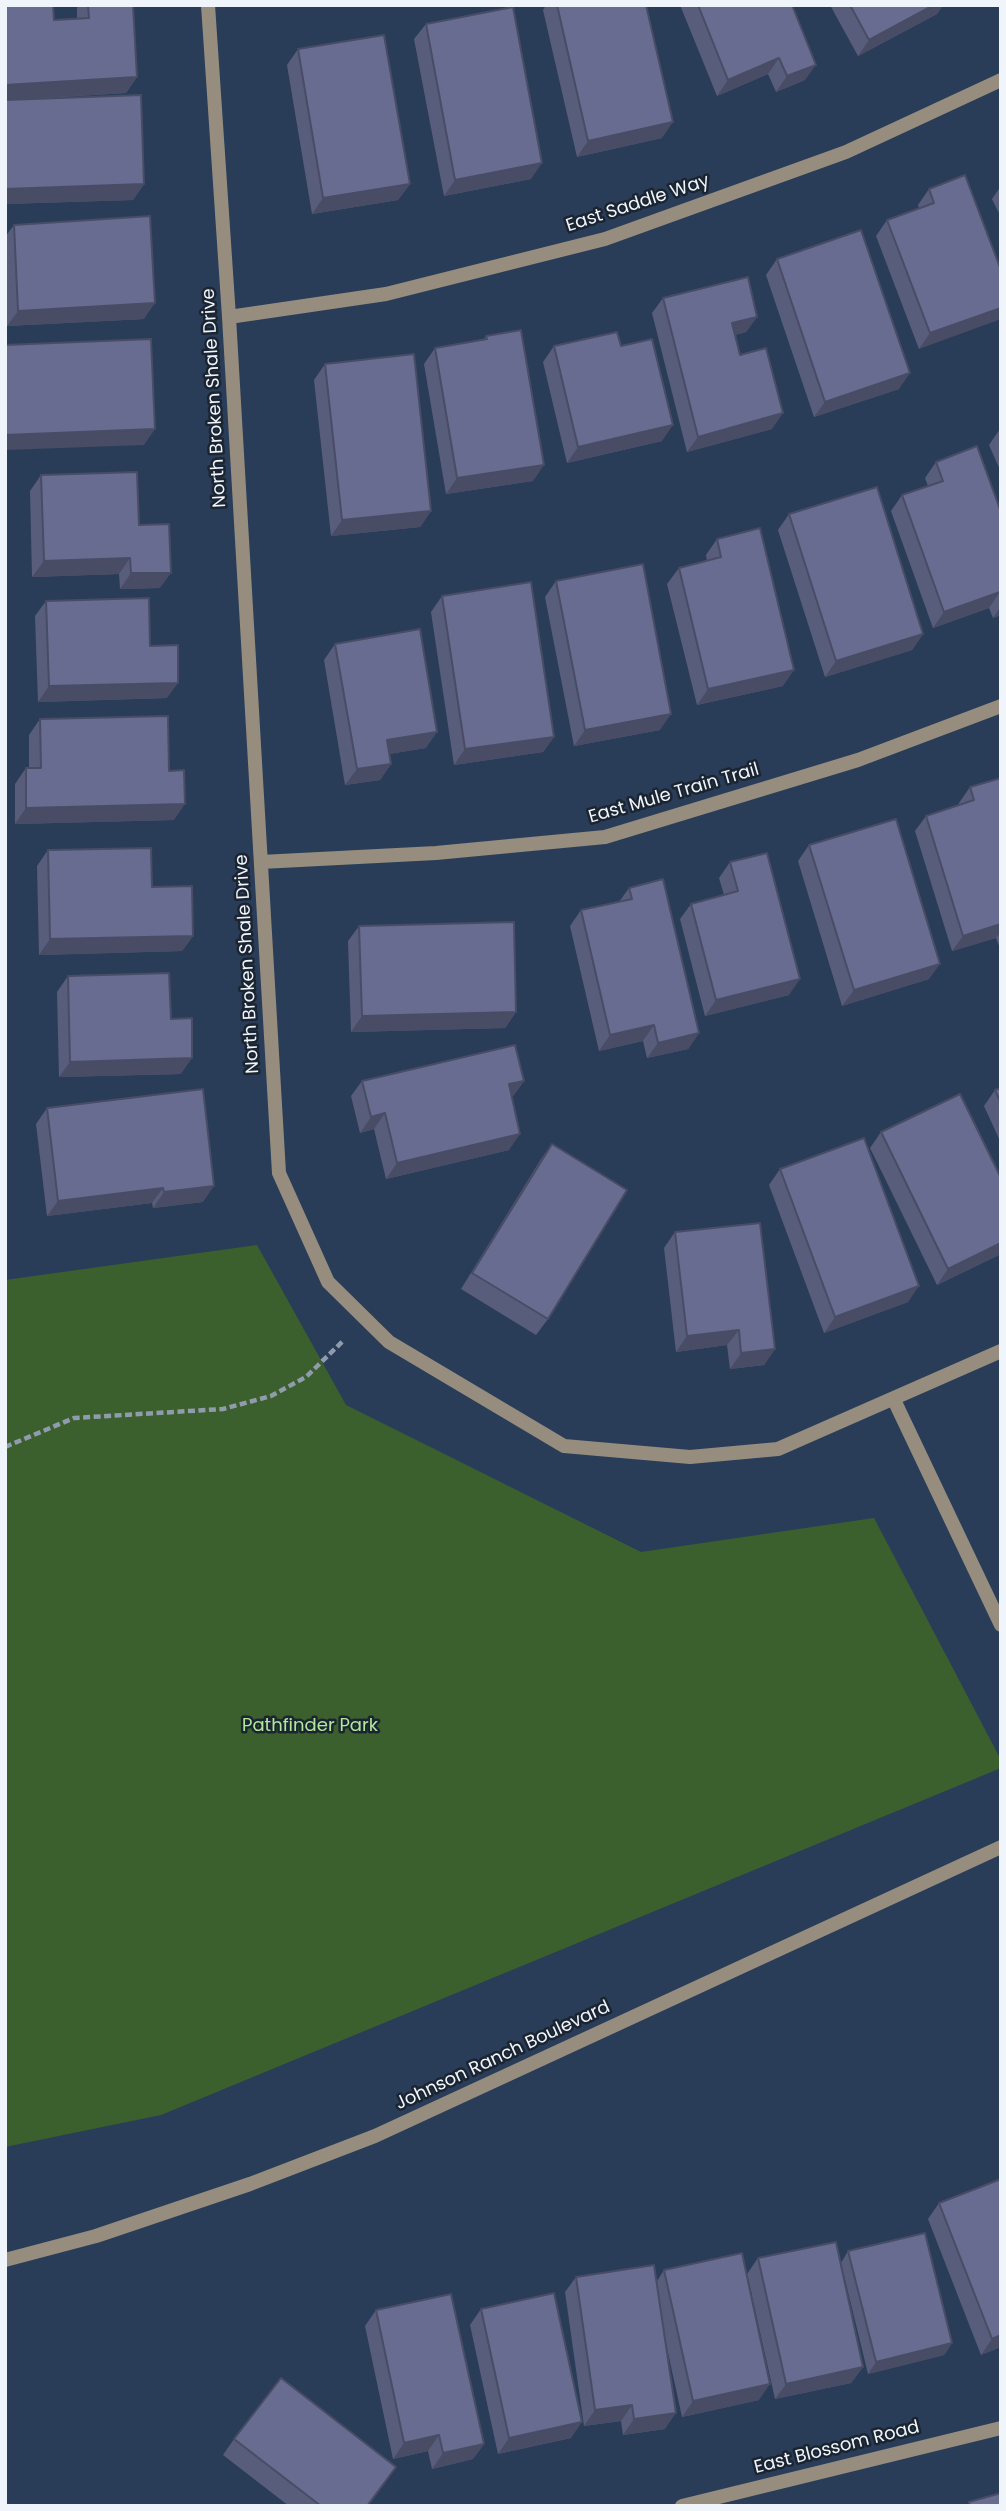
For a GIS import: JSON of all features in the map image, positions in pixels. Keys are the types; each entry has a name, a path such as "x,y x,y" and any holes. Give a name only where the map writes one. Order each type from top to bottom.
{"street":[{"name":"North Broken Shale Drive","path":"208,5 279,1173 328,1282 389,1342 564,1446 690,1457 778,1450 1001,1351"},
{"name":"East Saddle Way","path":"229,317 386,294 606,239 846,152 1001,80"},
{"name":"East Mule Train Trail","path":"261,862 436,853 606,837 858,760 1001,706"},
{"path":"894,1400 1001,1625"},
{"name":"Johnson Ranch Boulevard","path":"5,2260 96,2236 250,2184 376,2136 1001,1847"},
{"name":"East Blossom Road","path":"682,2506 1001,2428"}],"path":[{"path":"5,1447 74,1418 223,1409 271,1396 306,1377 344,1341 363,1317"}],"green space":[{"name":"Pathfinder Park","path":"257,1245 346,1405 641,1552 874,1518 1001,1760 1001,1768 161,2115 5,2147 5,1280"}],"building":[{"path":"5,5 53,5 54,20 89,18 88,5 133,5 137,77 5,85"},
{"path":"557,5 646,5 673,122 588,141"},
{"path":"698,5 792,5 816,65 787,76 779,58 728,80"},
{"path":"850,5 934,5 869,40"},
{"path":"513,7 542,163 455,180 426,24"},
{"path":"384,35 410,184 323,198 298,49"},
{"path":"141,95 144,184 5,189 5,100"},
{"path":"965,175 1001,270 1001,308 930,333 887,220 934,203 929,189"},
{"path":"150,216 155,303 18,311 14,225"},
{"path":"861,230 910,373 825,402 777,259"},
{"path":"748,277 757,317 732,323 740,355 766,348 783,413 698,437 663,298"},
{"path":"521,330 544,465 457,478 435,348"},
{"path":"617,332 621,346 652,339 673,425 578,447 554,346"},
{"path":"151,339 155,429 5,435 5,345"},
{"path":"414,354 431,511 342,520 325,364"},
{"path":"977,446 1001,512 1001,595 1000,592 944,612 902,495 943,481 936,462"},
{"path":"137,472 139,525 169,524 171,573 131,573 130,558 44,561 41,475"},
{"path":"877,487 923,634 836,661 789,514"},
{"path":"760,528 794,670 708,689 679,568 721,557 717,539"},
{"path":"643,564 671,714 585,730 556,581"},
{"path":"531,582 554,737 465,749 442,596"},
{"path":"149,598 150,646 178,645 178,683 49,686 46,601"},
{"path":"420,629 437,732 387,740 391,764 357,769 335,644"},
{"path":"168,716 169,771 184,770 185,804 26,808 26,768 41,768 40,719"},
{"path":"1001,778 1001,924 963,936 926,816 974,800 970,787"},
{"path":"896,819 940,964 854,990 809,845"},
{"path":"151,848 152,887 192,886 193,936 50,939 48,850"},
{"path":"767,853 800,979 716,1000 691,904 738,891 730,862"},
{"path":"663,879 699,1033 658,1043 654,1025 610,1035 581,910 632,899 629,888"},
{"path":"514,922 516,1012 362,1016 359,926"},
{"path":"169,973 171,1019 192,1018 192,1058 70,1062 68,976"},
{"path":"515,1045 524,1081 509,1084 520,1134 397,1163 385,1113 371,1117 362,1081"},
{"path":"1001,1088 1001,1103 995,1090"},
{"path":"203,1089 214,1186 164,1192 163,1188 58,1201 47,1108"},
{"path":"960,1094 1001,1178 1001,1243 948,1269 881,1132"},
{"path":"864,1138 919,1286 835,1317 780,1169"},
{"path":"552,1144 627,1190 548,1319 472,1273"},
{"path":"760,1223 775,1349 741,1353 739,1330 687,1336 675,1232"},
{"path":"1001,2179 1001,2335 992,2339 939,2203"},
{"path":"925,2233 952,2343 876,2362 848,2251"},
{"path":"836,2242 863,2367 786,2384 758,2258"},
{"path":"742,2253 770,2384 693,2401 664,2270"},
{"path":"654,2265 676,2413 634,2419 632,2405 595,2410 576,2277"},
{"path":"554,2293 582,2422 509,2438 481,2309"},
{"path":"451,2294 484,2444 443,2453 439,2435 404,2443 376,2310"},
{"path":"281,2378 396,2467 367,2506 321,2506 234,2439"},
{"path":"1001,2493 1001,2506 970,2506 969,2502"}]}
